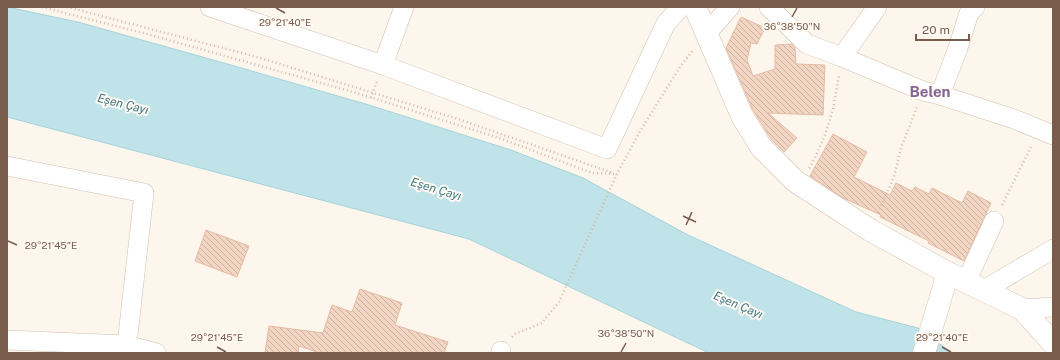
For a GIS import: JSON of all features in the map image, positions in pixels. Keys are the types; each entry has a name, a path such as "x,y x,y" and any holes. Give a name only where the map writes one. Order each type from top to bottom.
{"street":[{"path":"210,7 383,65 607,149 666,23 681,7"},
{"path":"383,65 404,7"},
{"path":"695,7 742,116 761,147 795,181 870,230 966,282 1022,309 1053,343"},
{"path":"706,34 730,7"},
{"path":"769,7 807,44 932,93 1014,119 1053,135"},
{"path":"842,57 877,7"},
{"path":"932,93 958,48 969,13 975,7"},
{"path":"7,166 144,193 126,349"},
{"path":"924,353 935,314 966,282 994,222"},
{"path":"966,282 1053,249"},
{"path":"1022,309 1053,307"},
{"path":"7,340 126,349 156,353"}],"path":[{"path":"42,7 147,34 360,94 502,139 592,173 618,174"},
{"path":"67,7 271,62 461,120 618,174"},
{"path":"501,352 515,334 542,323 559,302 618,174 639,133 680,67 706,34"},
{"path":"795,181 812,164 825,135 833,109 842,57"},
{"path":"870,230 894,177 901,148 932,93"},
{"path":"994,222 1031,146"}],"water":[{"name":"Eşen Çayı","path":"7,7 78,22 231,65 369,105 511,150 583,178 688,235 856,312 918,328 952,353 709,353 469,239 7,117"}],"building":[{"path":"741,17 765,28 757,44 751,43 747,60 753,76 775,69 775,45 792,44 795,48 796,64 825,65 823,115 768,113 797,138 784,152 771,139 753,110 726,48"},
{"path":"833,134 867,152 854,177 890,195 896,183 912,191 915,187 929,194 932,188 962,203 968,191 991,203 964,261 928,243 929,241 880,217 881,215 843,198 810,176"},
{"path":"206,230 249,246 237,277 195,261"},
{"path":"360,289 402,303 395,325 448,342 444,353 320,353 299,346 298,353 265,353 269,326 323,333 332,305 352,312"}],"district":[{"name":"Belen","path":"930,91"}]}
